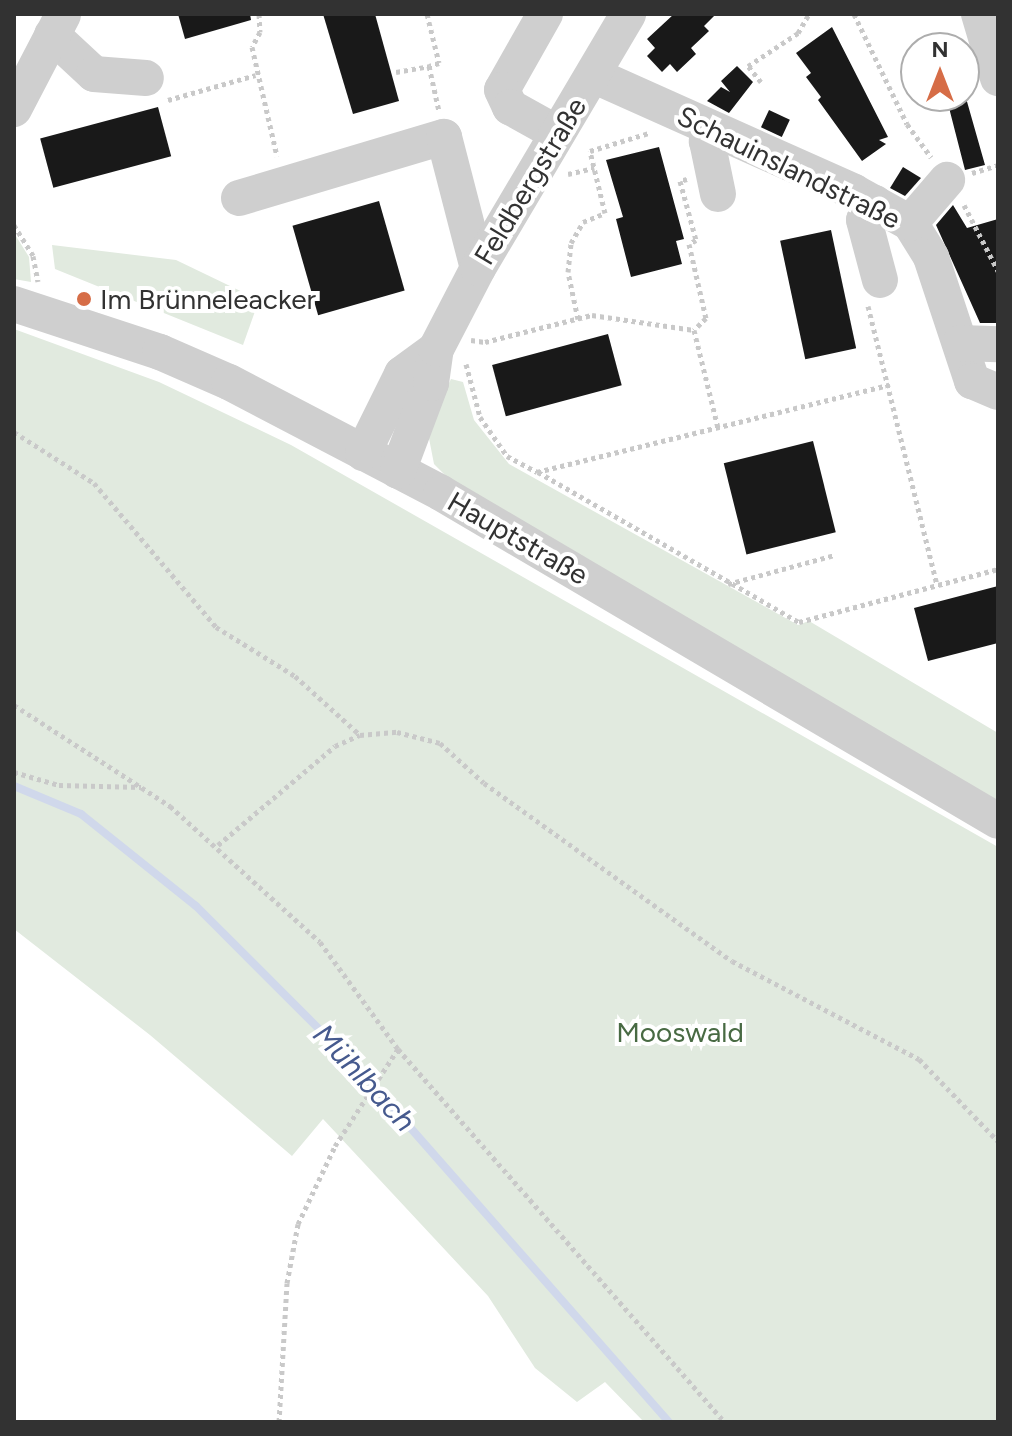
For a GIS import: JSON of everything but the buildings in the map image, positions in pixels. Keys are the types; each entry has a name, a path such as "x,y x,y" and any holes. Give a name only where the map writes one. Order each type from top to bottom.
{"street":[{"path":"545,14 502,90 510,107 557,133"},
{"name":"Feldbergstraße","path":"398,471 431,383 440,343 478,268 628,14"},
{"path":"979,14 998,78"},
{"path":"14,109 58,25 94,74 154,90"},
{"name":"Schauinslandstraße","path":"593,75 875,203 910,223 931,257 972,381 998,392"},
{"path":"713,130 707,141 715,184"},
{"path":"239,198 444,137 478,268"},
{"path":"910,223 947,180"},
{"path":"872,287 864,220 875,203"},
{"name":"Hauptstraße","path":"21,306 229,382 398,471 686,635 998,821"},
{"name":"Feldbergstraße","path":"363,453 402,374 440,343"},
{"path":"960,343 998,344"}],"path":[{"path":"259,14 260,32 252,47 256,75 285,184"},
{"path":"396,72 439,63 427,14"},
{"path":"761,82 748,66 798,33 809,14"},
{"path":"854,14 907,124 947,180 998,271"},
{"path":"429,66 444,137"},
{"path":"154,90 256,75"},
{"path":"578,319 568,272 571,243 583,222 605,213 590,151 601,143 669,128 676,113"},
{"path":"991,167 998,165"},
{"path":"694,330 706,318 680,181 715,184"},
{"path":"14,225 33,256 38,281 21,306"},
{"path":"872,287 889,385 937,585"},
{"path":"440,343 485,342 592,315 694,330"},
{"path":"694,330 718,428"},
{"path":"440,343 465,363 480,417 507,456 727,585 799,622 998,569"},
{"path":"537,472 889,385"},
{"path":"14,432 94,483 216,627 295,676 360,735"},
{"path":"727,585 835,555"},
{"path":"14,705 142,787 218,845 320,942 398,1049 725,1422"},
{"path":"218,845 335,746 360,735 397,732 440,743 484,783 732,961 919,1059 998,1141"},
{"path":"14,772 59,785 142,787"},
{"path":"279,1422 287,1283 298,1224 317,1179 398,1049"}],"green space":[{"path":"14,233 29,257 31,282 14,279"},
{"path":"52,245 176,260 259,300 243,345 55,269"},
{"name":"Mooswald","path":"14,329 159,382 291,445 998,847 998,1422 644,1422 605,1382 577,1402 535,1368 488,1296 323,1119 292,1156 150,1035 14,929"},
{"path":"451,379 463,382 474,420 509,464 798,625 809,621 998,733 998,806 448,478 434,464 427,428"}],"waterway":[{"name":"Mühlbach","path":"14,786 81,814 196,906 357,1067 669,1422"}],"place":[{"name":"Im Brünneleacker","path":"84,299"}]}
